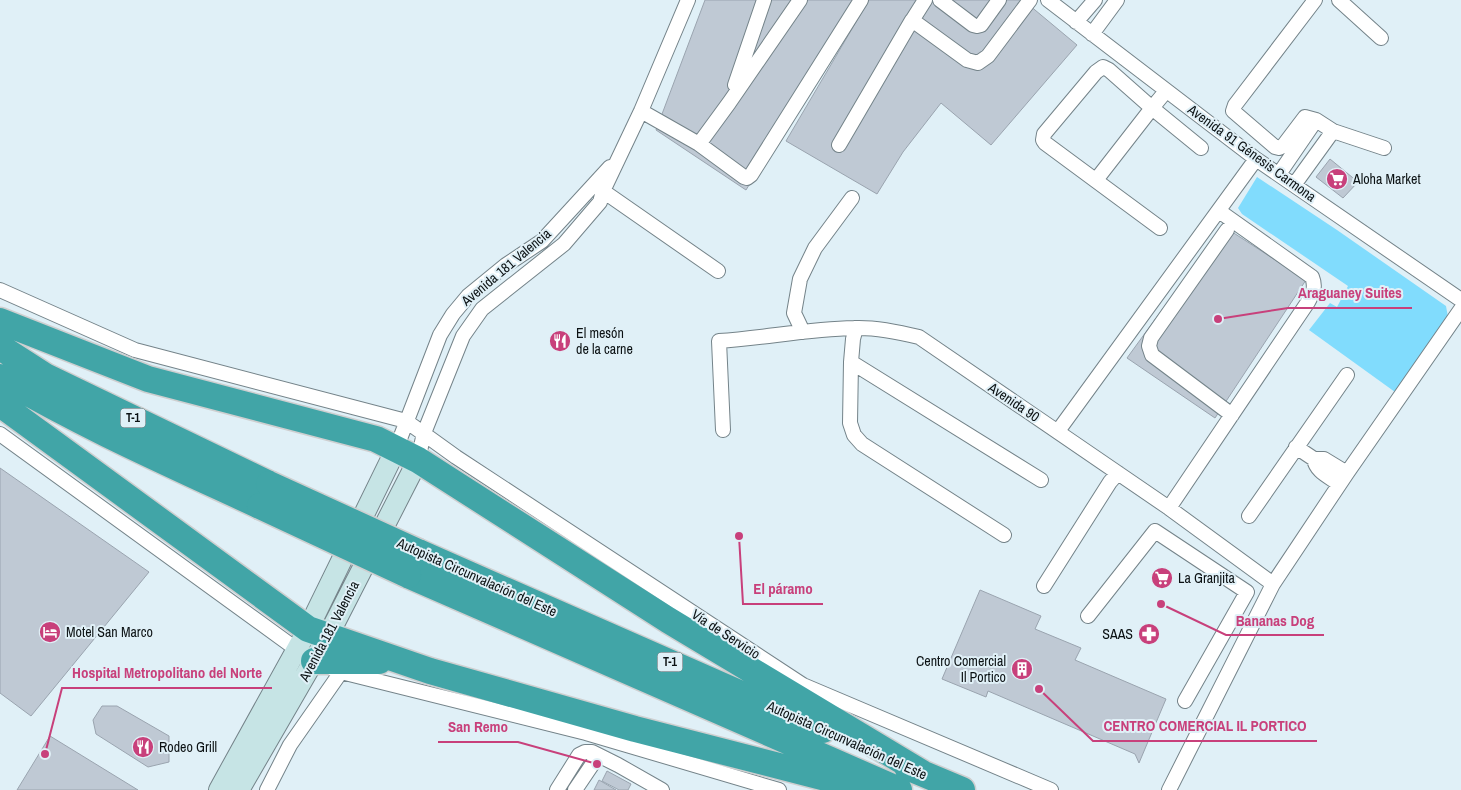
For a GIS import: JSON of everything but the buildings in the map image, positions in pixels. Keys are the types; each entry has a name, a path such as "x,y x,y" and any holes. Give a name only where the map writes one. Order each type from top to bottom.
{"highway":[{"path":"0,322 148,379 376,439 407,454 668,620 922,773"},
{"name":"Autopista Circunvalación del Este","path":"0,347 45,376 265,495 899,790"},
{"name":"Autopista Circunvalación del Este","path":"0,377 34,397 135,447 265,495"},
{"path":"0,404 312,644 404,662 635,729 878,790"},
{"name":"Autopista Circunvalación del Este","path":"413,563 962,790"}],"street":[{"path":"618,159 641,111 688,0"},
{"path":"729,103 764,0"},
{"path":"699,144 800,0"},
{"path":"641,111 699,144 747,178 751,175 861,0"},
{"path":"913,19 925,0"},
{"path":"940,0 977,26 981,25 999,0"},
{"path":"839,145 912,20 967,60 978,62 988,56 1030,0"},
{"name":"Avenida 91 Génesis Carmona","path":"1048,0 1256,159 1461,300"},
{"path":"1076,22 1095,0"},
{"path":"1092,34 1117,0"},
{"path":"1314,0 1235,105 1233,111 1279,148 1283,146 1305,116 1316,120 1333,131 1384,148"},
{"path":"1339,0 1381,38"},
{"path":"1160,228 1045,143 1043,140 1044,134 1096,72 1103,67 1109,70 1201,148"},
{"path":"1096,180 1166,91"},
{"path":"1279,174 1316,120"},
{"path":"1294,185 1333,131"},
{"name":"Avenida 181 Valencia","path":"239,790 407,454 424,433 463,336 469,326 482,309 564,244 600,202 603,190 618,159"},
{"name":"Avenida 181 Valencia","path":"407,454 406,421 440,335 453,314 468,296 506,265 542,240 618,159"},
{"path":"1058,431 1256,159"},
{"path":"603,190 718,271"},
{"path":"802,332 794,313 800,280 815,248 852,198"},
{"path":"1169,508 1308,302 1314,290 1315,283 1312,276 1219,210"},
{"path":"1227,230 1151,338 1149,346 1152,355 1232,415"},
{"name":"Vía de Servicio","path":"0,290 135,350 406,421 456,457 803,685 1051,790"},
{"path":"1169,790 1273,584 1343,478 1461,309"},
{"path":"453,314 469,326"},
{"path":"856,328 853,339 850,423 854,435 862,444 1004,535"},
{"name":"Avenida 90","path":"723,430 718,341 856,328 901,332 919,337 1169,508 1273,584"},
{"path":"852,362 1041,480"},
{"path":"1249,516 1347,375"},
{"path":"0,434 97,503 312,644 341,672 586,733 779,790"},
{"path":"1296,447 1314,459 1318,470 1343,478"},
{"path":"1044,586 1110,482 1118,473"},
{"path":"1088,616 1155,531 1247,592 1185,701"},
{"path":"1241,602 1259,612"},
{"name":"Avenida 181 Valencia","path":"219,790 312,644"},
{"path":"267,790 290,745 341,672"},
{"path":"567,788 579,755 585,752 592,752 662,790"}],"shaded area":[{"path":"1257,177 1446,306 1448,317 1395,392 1309,330 1330,303 1337,307 1348,286 1242,214 1238,208"}],"place":[{"name":"Aloha Market","path":"1337,179"},
{"name":"Araguaney Suites","path":"1218,319"},
{"name":"El mesón de la carne","path":"560,341"},
{"name":"El páramo","path":"739,536"},
{"name":"La Granjita","path":"1162,578"},
{"name":"Bananas Dog","path":"1161,604"},
{"name":"Motel San Marco","path":"50,632"},
{"name":"SAAS","path":"1149,634"},
{"name":"Centro Comercial Il Portico","path":"1022,669"},
{"name":"CENTRO COMERCIAL IL PORTICO","path":"1039,689"},
{"name":"Rodeo Grill","path":"143,747"},
{"name":"Hospital Metropolitano del Norte","path":"45,754"},
{"name":"San Remo","path":"597,764"}]}
